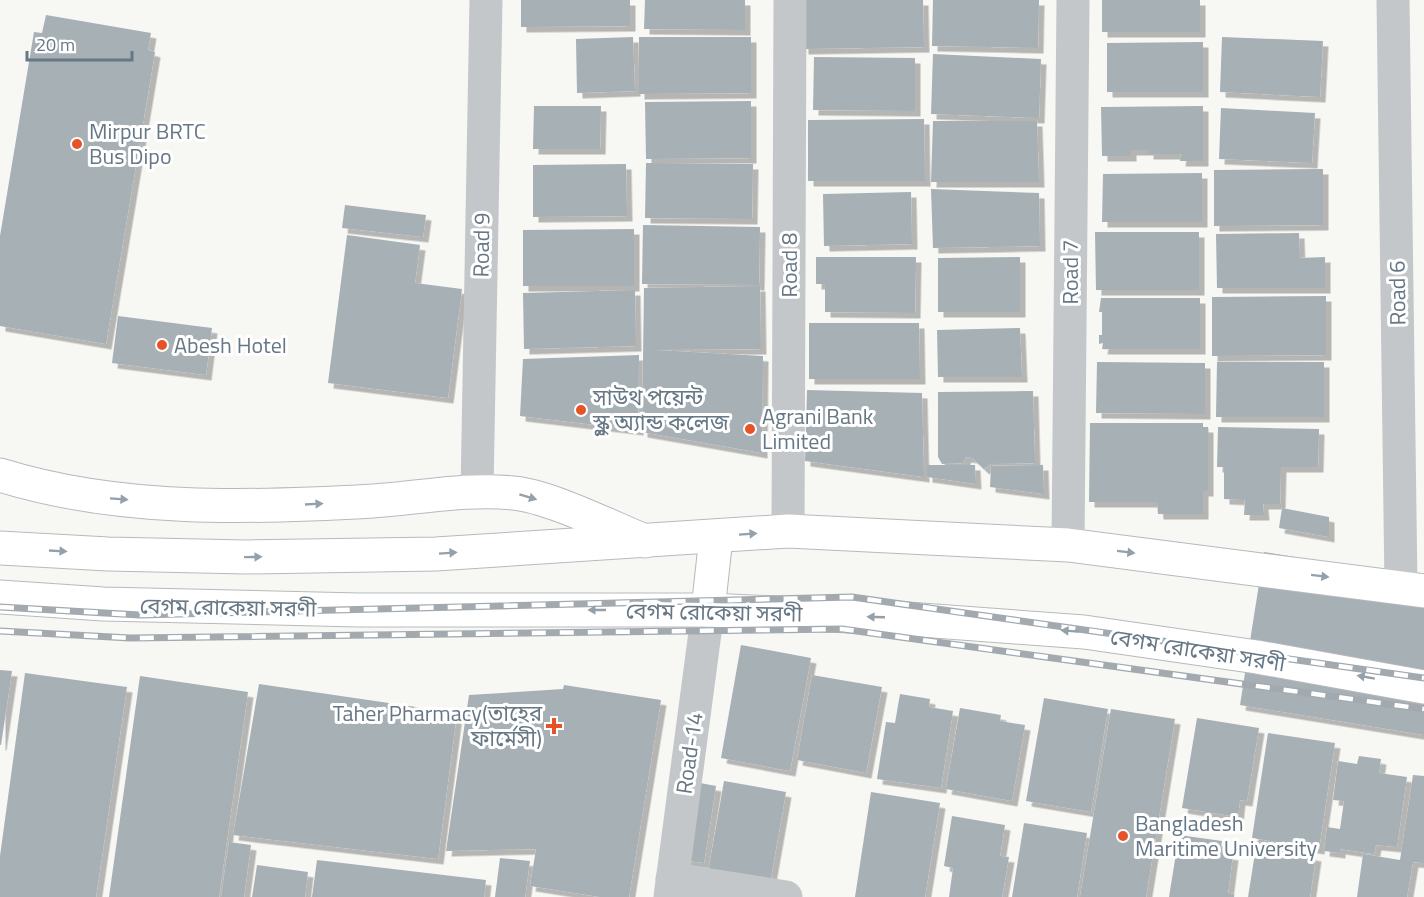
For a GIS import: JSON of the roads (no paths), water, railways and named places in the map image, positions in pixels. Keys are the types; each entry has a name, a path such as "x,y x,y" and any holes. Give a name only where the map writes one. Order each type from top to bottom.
{"main road":[{"path":"0,475 35,486 93,497 193,503 300,505 477,491 516,493 555,505 645,541"},
{"path":"0,548 246,558 436,554 788,531 1068,545 1412,589"},
{"path":"708,610 716,537"},
{"name":"বেগম রোকেয়া সরণী","path":"0,597 103,604 359,610 708,610 894,618 1084,632 1257,657 1424,687"}],"street":[{"name":"Road 9","path":"477,491 486,0"},
{"name":"Road 8","path":"788,531 790,0"},
{"name":"Road 7","path":"1068,545 1073,0"},
{"name":"Road 6","path":"1393,0 1412,589"},
{"name":"Road-14","path":"671,888 708,610"},
{"path":"671,888 786,897"}],"railway":[{"path":"0,607 140,615 852,597 1424,678"},
{"path":"0,631 130,638 842,629 1424,709"}],"place":[{"name":"Mirpur BRTC Bus Dipo","path":"77,144"},
{"name":"Abesh Hotel","path":"162,345"},
{"name":"সাউথ পয়েন্ট স্কুল অ্যান্ড কলেজ","path":"581,410"},
{"name":"Agrani Bank Limited","path":"750,429"},
{"name":"Taher Pharmacy(তাহের ফার্মেসী)","path":"554,726"},
{"name":"Bangladesh Maritime University","path":"1123,836"}]}
